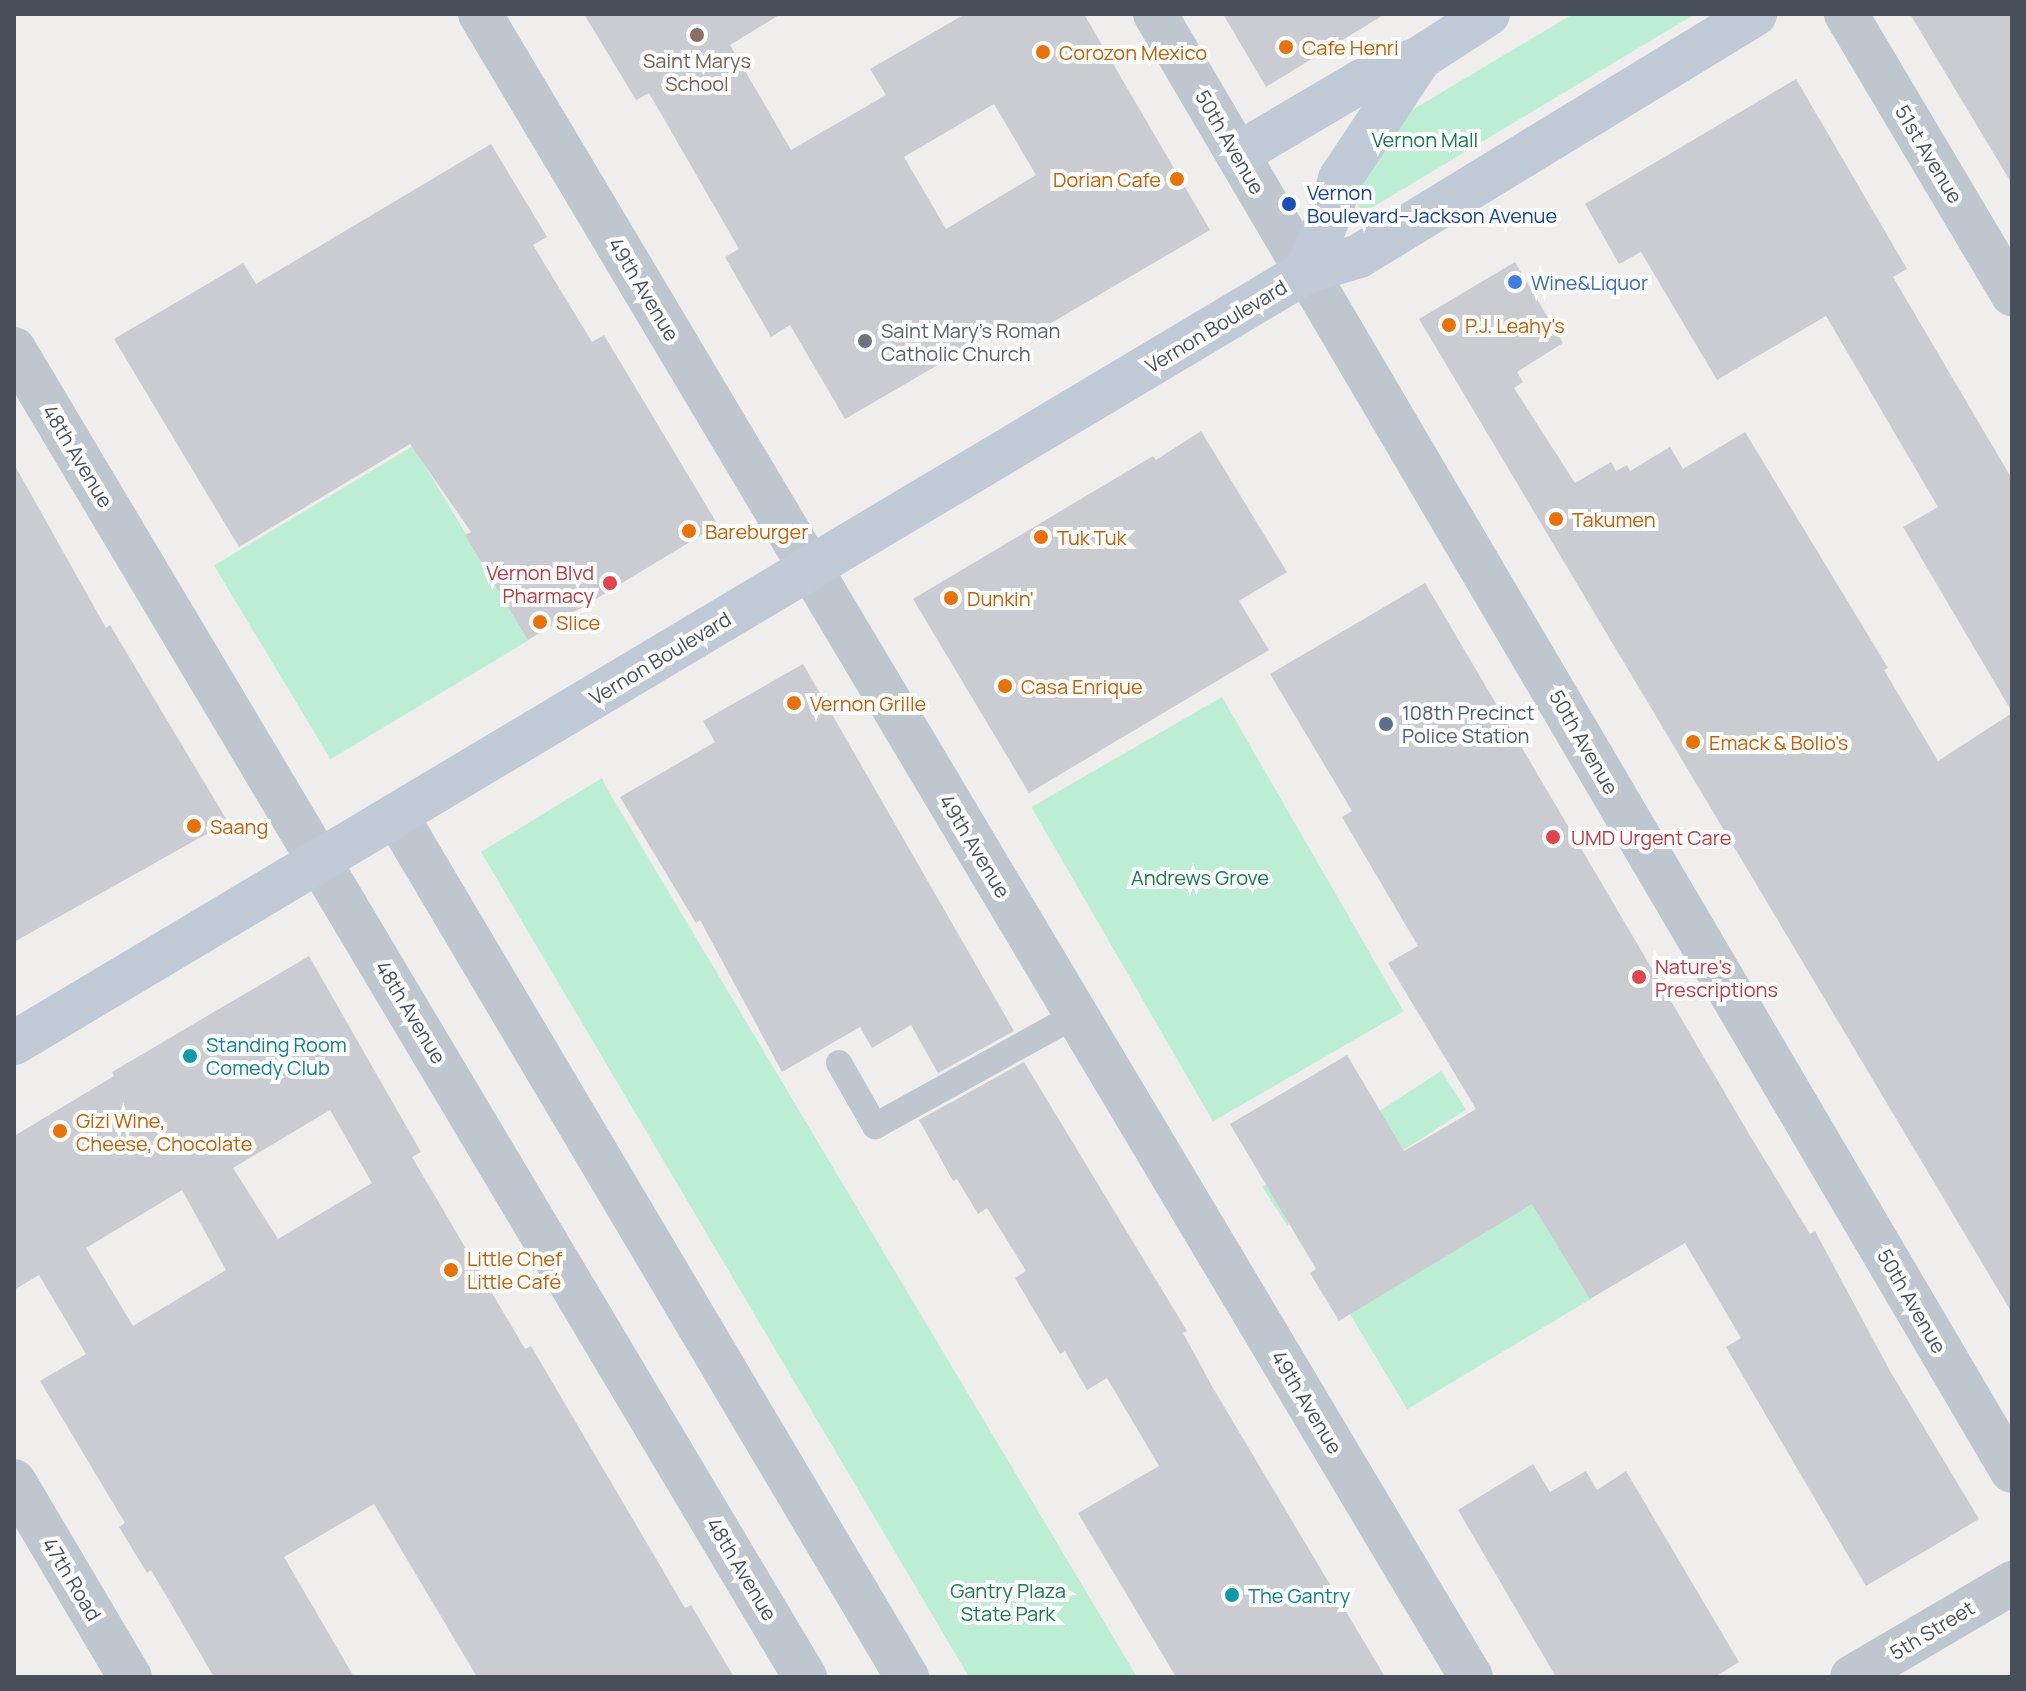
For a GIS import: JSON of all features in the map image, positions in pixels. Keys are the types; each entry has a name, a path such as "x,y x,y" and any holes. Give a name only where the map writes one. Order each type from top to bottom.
{"main road":[{"name":"Vernon Boulevard","path":"1306,272 1332,209 1340,179 1420,58 1488,14"},
{"name":"Vernon Boulevard","path":"14,1043 1306,272 1359,256 1755,14"},
{"path":"1238,154 1362,81 1420,58"}],"street":[{"name":"49th Avenue","path":"480,14 1471,1677"},
{"name":"50th Avenue","path":"1155,14 2012,1471"},
{"name":"51st Avenue","path":"1846,14 2012,294"},
{"name":"48th Avenue","path":"14,349 805,1677"},
{"path":"396,815 907,1677"},
{"name":"47th Road","path":"14,1481 130,1677"},
{"name":"5th Street","path":"1852,1677 2012,1583"}],"lane":[{"path":"839,1063 875,1126 1076,1015"}],"green space":[{"name":"Vernon Mall","path":"1573,14 1695,14 1363,213 1351,194 1402,116"},
{"path":"413,446 529,640 331,759 214,565"},
{"name":"Andrews Grove","path":"1222,697 1404,1011 1213,1121 1031,807"},
{"name":"Gantry Plaza State Park","path":"602,778 1137,1677 969,1677 481,852"},
{"path":"1441,1071 1466,1110 1287,1226 1262,1187"},
{"path":"1533,1203 1591,1299 1407,1409 1350,1313"}],"building":[{"path":"584,14 781,14 730,45 791,150 886,95 870,69 965,14 1084,14 1210,230 1022,340 1012,322 845,419 790,325 771,337 725,257 739,249 649,93 636,100","holes":["994,104 1036,175 946,229 904,157"]},
{"path":"1223,14 1385,14 1266,87"},
{"path":"1910,14 2012,14 2012,184"},
{"path":"1796,79 1907,269 1893,277 2012,479 2012,712 1903,527 1938,507 1826,316 1717,380 1641,252 1619,264 1585,204"},
{"path":"491,144 547,237 533,245 592,342 604,335 718,525 528,640 465,535 471,532 410,444 239,547 114,339 243,263 256,284"},
{"path":"1515,262 1563,343 1517,372 1523,382 1514,388 1575,483 1611,462 1616,471 1627,465 1630,471 1670,447 1683,469 1745,432 1888,668 1884,670 1938,761 2012,713 2012,1313 1419,319"},
{"path":"1201,431 1287,572 1239,601 1269,650 1029,793 913,599 1153,456 1156,460"},
{"path":"14,464 106,628 110,625 228,822 14,942"},
{"path":"1425,583 1752,1139 1810,1234 1815,1231 1890,1371 1979,1519 1866,1586 1726,1347 1741,1338 1685,1243 1590,1299 1532,1204 1339,1321 1310,1273 1316,1269 1230,1124 1347,1055 1404,1151 1476,1109 1388,963 1418,946 1342,817 1352,811 1270,674"},
{"path":"803,664 1014,1031 938,1073 911,1025 872,1048 860,1027 782,1072 700,920 696,923 620,797 715,742 703,721"},
{"path":"309,956 421,1152 412,1157 525,1349 531,1346 685,1608 691,1605 734,1677 477,1677 374,1504 284,1557 354,1677 214,1677 151,1570 147,1573 119,1527 125,1523 40,1381 86,1354 39,1275 14,1290 14,1136 114,1076 112,1072","holes":["330,1110 372,1183 278,1239 233,1168","182,1190 226,1270 133,1326 86,1248"]},
{"path":"1024,1062 1187,1331 1183,1333 1213,1388 1385,1677 1176,1677 1078,1513 1159,1466 1107,1378 1087,1390 1065,1351 1060,1354 1015,1278 1026,1271 987,1208 978,1214 957,1179 953,1181 919,1120"},
{"path":"1533,1464 1550,1492 1586,1471 1597,1490 1626,1471 1739,1662 1715,1677 1556,1677 1458,1510"}],"place":[{"name":"Saint Marys School","path":"697,35"},
{"name":"Cafe Henri","path":"1286,47"},
{"name":"Corozon Mexico","path":"1043,52"},
{"name":"Dorian Cafe","path":"1177,179"},
{"name":"Vernon Boulevard–Jackson Avenue","path":"1289,204"},
{"name":"Wine&Liquor","path":"1515,282"},
{"name":"P.J. Leahy's","path":"1449,325"},
{"name":"Saint Mary's Roman Catholic Church","path":"865,341"},
{"name":"Takumen","path":"1556,519"},
{"name":"Bareburger","path":"689,531"},
{"name":"Tuk Tuk","path":"1041,537"},
{"name":"Vernon Blvd Pharmacy","path":"610,583"},
{"name":"Dunkin'","path":"951,598"},
{"name":"Slice","path":"540,622"},
{"name":"Casa Enrique","path":"1005,686"},
{"name":"Vernon Grille","path":"794,703"},
{"name":"108th Precinct Police Station","path":"1386,724"},
{"name":"Emack & Bolio's","path":"1693,742"},
{"name":"Saang","path":"194,826"},
{"name":"UMD Urgent Care","path":"1553,837"},
{"name":"Nature's Prescriptions","path":"1639,977"},
{"name":"Standing Room Comedy Club","path":"190,1056"},
{"name":"Gizi Wine, Cheese, Chocolate","path":"60,1131"},
{"name":"Little Chef Little Café","path":"451,1270"},
{"name":"The Gantry","path":"1232,1595"}]}
